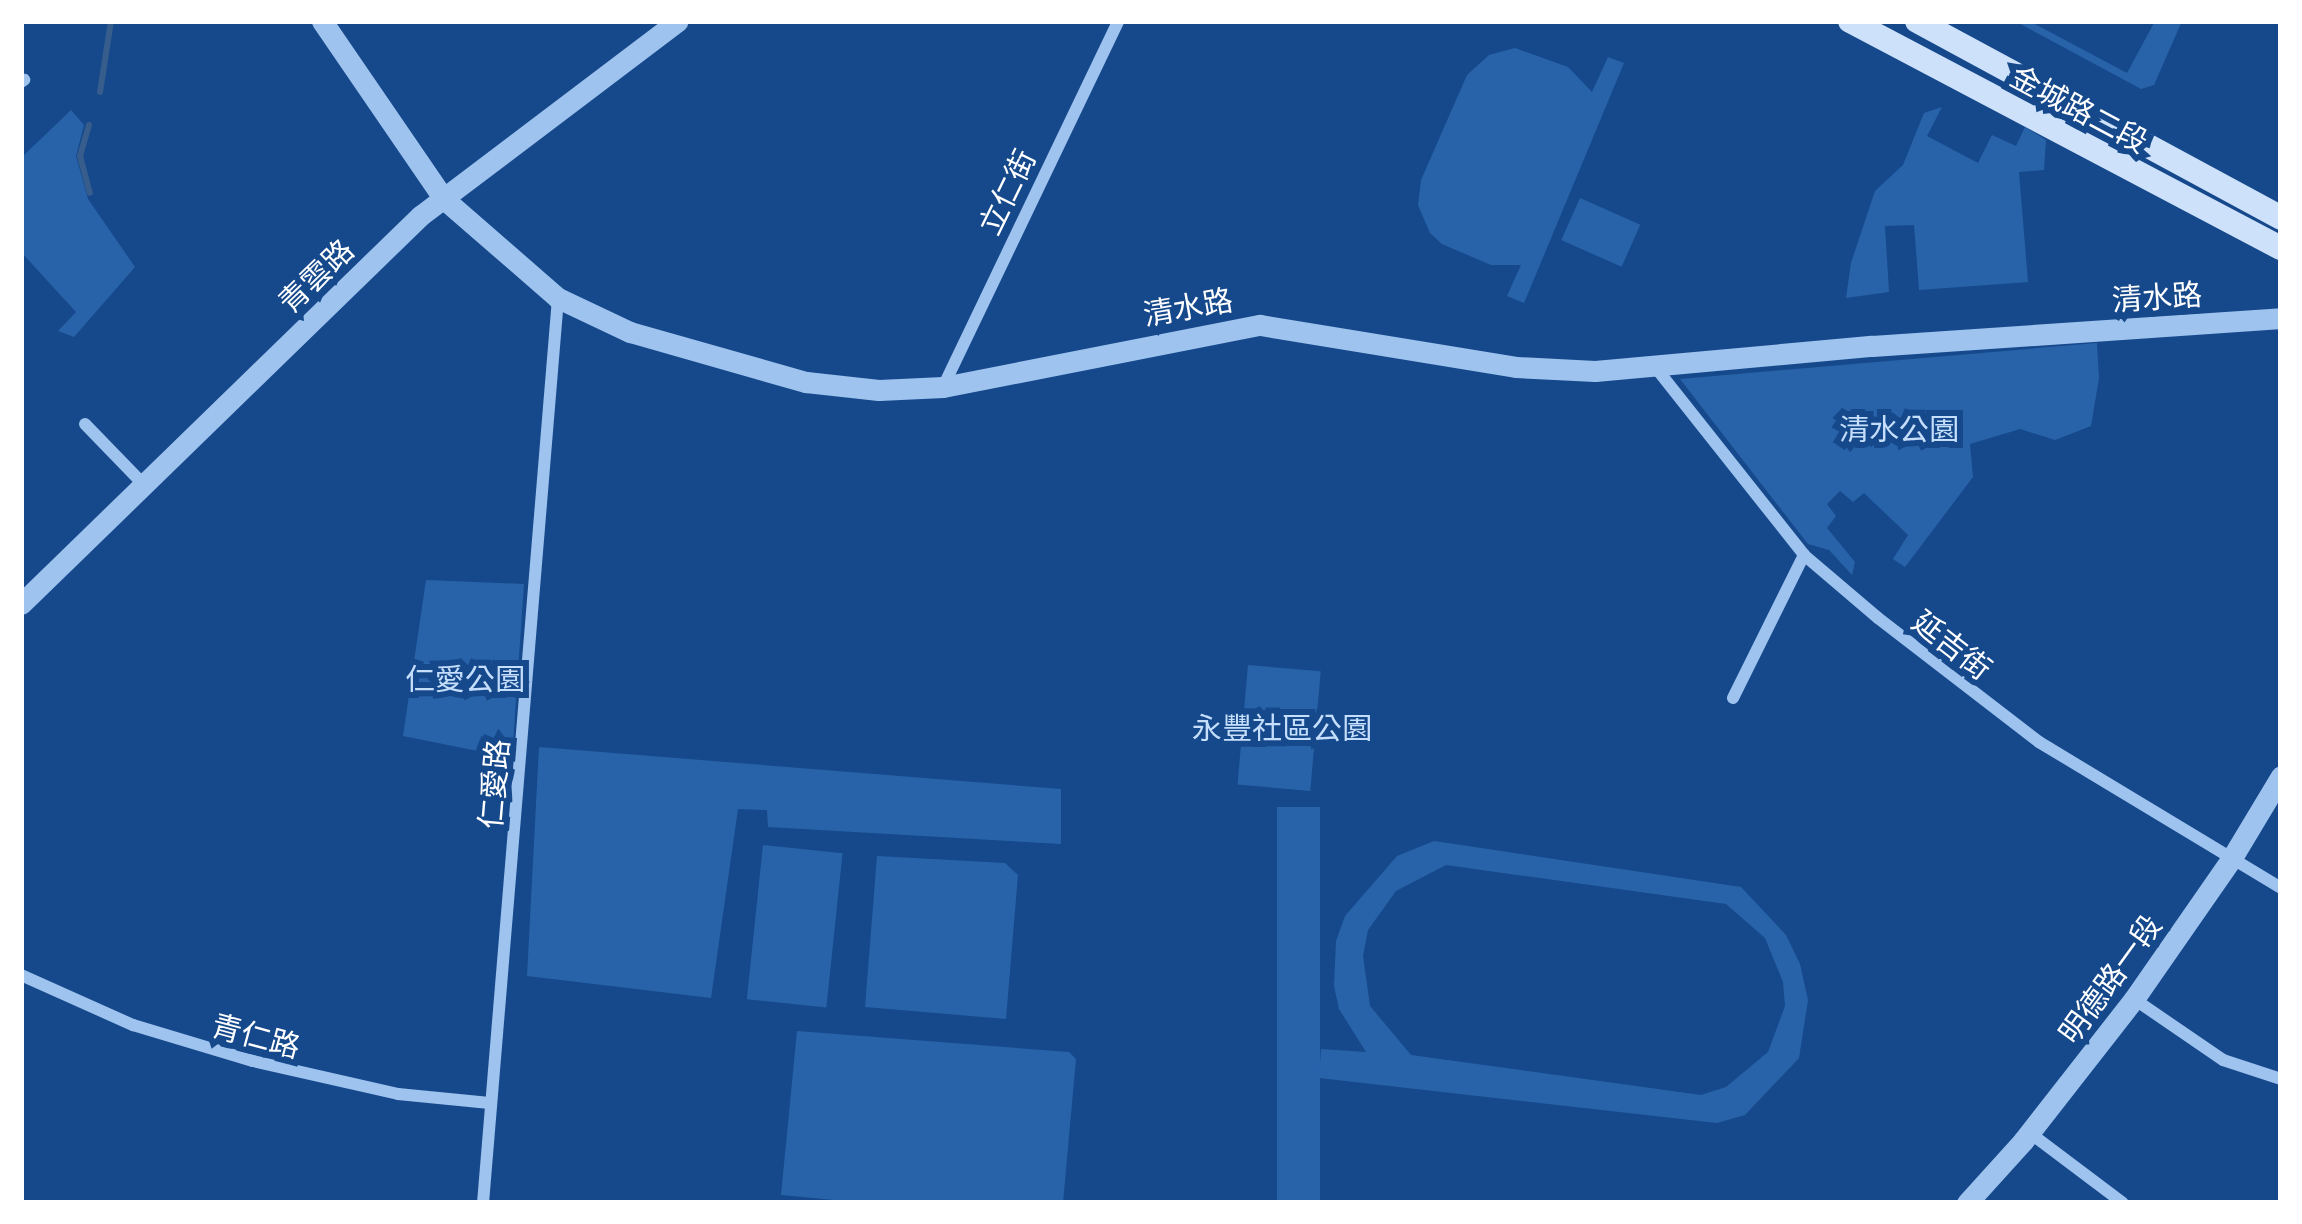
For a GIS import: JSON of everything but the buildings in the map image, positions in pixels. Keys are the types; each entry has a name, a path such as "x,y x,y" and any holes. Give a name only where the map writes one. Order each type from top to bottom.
{"main road":[{"name":"金城路二段","path":"1850,21 2281,248"},
{"name":"金城路二段","path":"1917,21 2281,218"}],"street":[{"name":"清水路","path":"322,21 444,200 558,298 630,332 790,378 879,390 943,386 1260,325 1516,368 1656,368 1872,346 2281,318"},
{"name":"青雲路","path":"21,604 304,328 444,200 678,21"},
{"name":"立仁街","path":"943,386 1118,21"},
{"name":"仁愛路","path":"483,1203 558,298"},
{"name":"延吉街","path":"1656,368 1804,555 2039,742 2281,888"},
{"path":"85,424 146,487"},
{"path":"1733,698 1804,555"},
{"name":"明德路一段","path":"1967,1203 2030,1133 2134,999 2230,861 2281,776"},
{"name":"青仁路","path":"21,975 133,1025 208,1049 398,1094 490,1103"},
{"path":"2134,999 2223,1060 2281,1079"},
{"path":"2030,1133 2123,1203"}],"green space":[{"path":"2015,21 2029,21 2127,73 2155,21 2182,21 2154,85 2141,89"},
{"path":"1515,48 1568,67 1592,92 1608,57 1624,63 1524,303 1507,296 1521,265 1491,265 1442,244 1430,233 1418,205 1421,180 1467,75 1489,55"},
{"path":"1942,107 1927,136 1978,163 1992,135 2016,146 2025,127 2046,140 2044,170 2019,172 2028,282 1919,290 1914,225 1885,226 1889,292 1846,298 1851,263 1875,191 1903,165 1924,113"},
{"path":"71,110 84,125 76,156 88,199 135,267 74,337 58,331 76,312 21,252 21,158"},
{"path":"1580,198 1640,225 1622,267 1561,240"},
{"name":"清水公園","path":"2097,343 2099,378 2091,426 2055,440 2020,429 1970,444 1973,477 1905,567 1893,559 1908,535 1864,493 1853,502 1840,491 1827,504 1836,516 1827,528 1855,562 1852,575 1829,550 1808,544 1680,379"},
{"name":"仁愛公園","path":"426,580 524,584 512,758 403,736"},
{"name":"永豐社區公園","path":"1248,665 1321,671 1310,791 1238,785"},
{"path":"539,747 1061,789 1061,844 768,827 767,810 738,809 711,998 527,976"},
{"path":"1277,807 1320,807 1320,1203 1277,1203"},
{"path":"1434,841 1741,887 1786,935 1800,964 1808,1000 1799,1058 1745,1115 1717,1123 1319,1078 1321,1049 1366,1052 1339,1009 1334,986 1336,941 1345,916 1397,856","holes":["1446,865 1726,904 1765,938 1783,982 1785,1006 1768,1052 1726,1087 1701,1095 1411,1055 1370,1006 1363,956 1368,930 1396,891"]},
{"path":"763,845 843,853 826,1008 747,999"},
{"path":"877,856 1005,863 1018,875 1006,1019 865,1007"},
{"path":"797,1031 1069,1052 1076,1059 1063,1203 867,1203 781,1195"}],"waterway":[{"path":"100,92 111,21"},
{"path":"89,125 80,156 90,193"}]}
